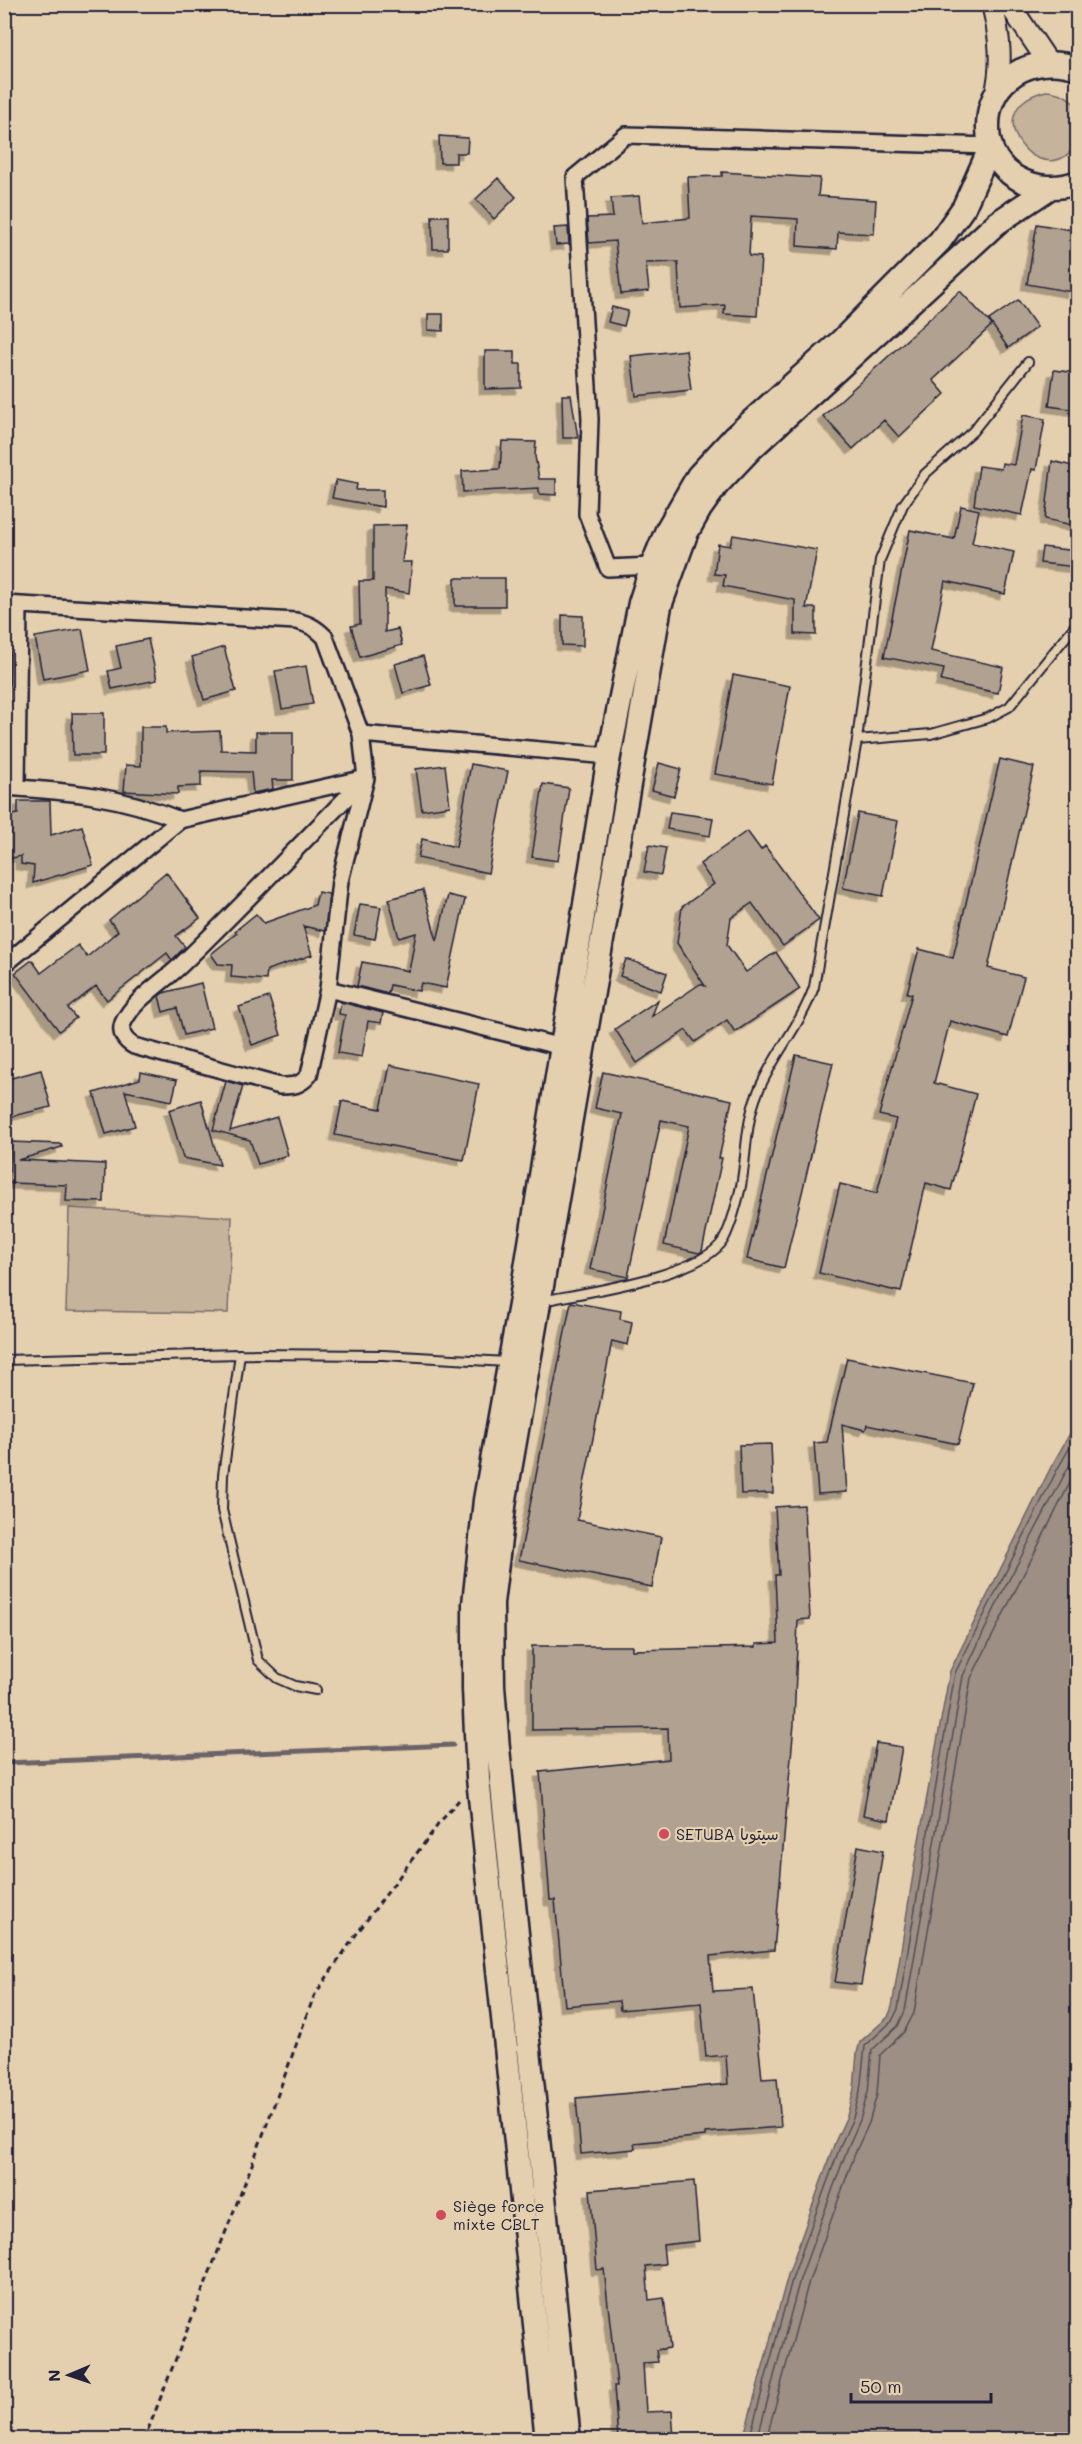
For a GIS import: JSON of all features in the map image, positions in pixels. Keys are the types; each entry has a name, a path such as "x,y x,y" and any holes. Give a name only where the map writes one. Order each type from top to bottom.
{"main road":[{"path":"1067,62 1032,64 1004,82 989,112 988,129 991,146 1000,163 1024,183 1048,189 1066,187 1077,182"},
{"path":"531,1300 562,1047 577,1024 609,756 640,603 652,566 667,530 698,476 735,436 841,341 940,241 964,207 991,146"},
{"path":"569,2439 493,1686 492,1603 520,1364 577,1024 660,606 686,534 717,485 751,450 997,223 1048,189"},
{"path":"520,1364 485,1500 474,1604 474,1689 478,1778 547,2439"}],"street":[{"path":"992,4 1001,53 1000,74 995,96"},
{"path":"1009,4 1067,62"},
{"path":"652,566 608,568 587,514 590,419 575,177 626,135 991,146"},
{"path":"180,820 145,806 93,794 11,787 12,605 296,621 316,628 325,638 361,734 366,778 340,881 328,989 309,1075 302,1083 293,1086 280,1086 134,1046 126,1041 122,1034 122,1026 146,995 179,966 366,778"},
{"path":"361,734 609,756"},
{"path":"4,965 180,820 366,778"},
{"path":"328,989 562,1047"}],"lane":[{"path":"531,1300 627,1284 691,1264 710,1254 724,1239 741,1186 745,1137 758,1092 781,1048 806,1010 814,987 856,740 880,560 903,505 925,474 973,431 1028,362"},
{"path":"856,740 931,734 988,718 1009,707 1077,622"},
{"path":"4,1360 240,1354 383,1355 520,1364"},
{"path":"240,1354 221,1484 222,1510 258,1660 277,1678 295,1686 316,1689"}],"path":[{"path":"144,2439 253,2162 314,1996 355,1936 440,1822 478,1778"}],"shaded area":[{"path":"1046,91 1064,95 1077,107 1077,143 1063,157 1048,161 1033,155 1021,144 1014,130 1015,114 1024,101"},
{"path":"69,1208 232,1217 228,1313 66,1311"}],"water":[{"path":"1077,1421 1077,2439 743,2439 788,2275 835,2142 847,2116 854,2089 860,2042 888,2017 892,2007 915,1862 950,1671 1051,1467"}],"building":[{"path":"439,136 468,138 467,153 456,153 456,163 440,163"},
{"path":"722,172 820,178 818,196 876,200 874,234 838,232 837,249 797,246 798,219 751,216 749,256 761,257 757,316 724,314 725,305 680,308 678,262 646,263 649,291 621,294 615,241 589,243 587,218 613,217 611,198 639,196 642,223 690,218 688,177 722,176"},
{"path":"498,178 516,197 494,219 476,199"},
{"path":"432,216 448,216 448,249 433,249"},
{"path":"1037,224 1077,231 1077,258 1072,292 1027,284"},
{"path":"568,227 569,244 556,245 554,228"},
{"path":"960,291 992,325 933,380 945,394 899,437 884,420 853,449 823,416"},
{"path":"1018,300 1037,327 1008,348 989,320"},
{"path":"612,307 628,311 624,326 608,322"},
{"path":"428,314 443,314 443,331 428,330"},
{"path":"686,350 691,390 636,396 631,356"},
{"path":"485,351 515,351 515,364 521,364 521,388 485,389"},
{"path":"1054,370 1077,373 1077,410 1049,406"},
{"path":"562,395 571,395 578,438 563,438"},
{"path":"1023,415 1045,419 1036,470 1032,469 1022,515 974,505 979,466 1001,469 1002,463 1014,465"},
{"path":"502,441 536,442 535,456 539,479 556,479 556,495 539,494 539,488 463,492 462,471 500,469"},
{"path":"1052,461 1077,467 1077,526 1045,519"},
{"path":"336,480 357,484 356,490 383,490 383,507 332,498"},
{"path":"961,506 979,510 972,543 1014,552 1005,594 945,581 931,651 1003,667 998,693 941,681 944,669 884,657 910,530 954,539"},
{"path":"407,525 402,562 412,562 409,593 385,589 385,632 398,629 402,645 360,657 351,626 360,624 359,581 373,581 373,526"},
{"path":"733,535 817,550 806,608 816,608 816,635 795,634 795,600 723,586 725,575 714,574 718,544 730,546"},
{"path":"1042,547 1077,551 1077,567 1040,563"},
{"path":"455,578 505,578 505,606 455,606"},
{"path":"562,615 583,616 583,646 562,645"},
{"path":"82,629 90,670 43,679 35,637"},
{"path":"148,639 157,680 112,689 108,671 121,668 116,646"},
{"path":"224,647 236,691 204,700 192,657"},
{"path":"423,656 431,685 403,693 395,664"},
{"path":"306,666 313,704 282,709 275,671"},
{"path":"733,675 790,686 772,784 715,774"},
{"path":"72,713 104,713 104,755 73,755"},
{"path":"141,727 166,727 166,733 220,731 221,750 256,751 256,732 293,732 293,780 272,780 273,789 253,793 251,772 201,771 201,786 178,787 178,794 124,791 126,765 141,766"},
{"path":"1000,759 1034,767 988,968 1024,977 1008,1037 950,1021 934,1083 976,1094 951,1190 926,1183 901,1292 819,1273 840,1184 877,1193 896,1119 879,1115 912,994 907,993 919,949 953,958"},
{"path":"659,763 681,769 674,796 652,790"},
{"path":"471,764 508,771 488,873 418,858 422,839 456,847"},
{"path":"445,765 450,806 422,810 416,769"},
{"path":"543,784 569,788 558,861 532,857"},
{"path":"18,801 50,801 51,835 82,826 93,865 33,883 34,866 21,864 21,856 4,860 4,817 18,814"},
{"path":"670,812 713,818 710,836 667,829"},
{"path":"858,813 898,821 883,896 843,888"},
{"path":"747,831 761,850 765,846 819,920 783,946 752,903 731,918 727,945 746,972 776,952 800,989 735,1032 727,1020 695,1042 686,1030 637,1063 615,1029 658,1000 652,1016 700,984 705,986 677,943 682,907 714,884 700,864"},
{"path":"649,845 666,848 661,875 644,872"},
{"path":"166,872 200,918 176,936 185,947 172,960 167,953 107,1000 96,986 68,1008 76,1018 59,1031 15,973 32,960 41,973 78,945 87,957 118,931 109,920"},
{"path":"423,890 437,941 448,895 465,899 446,988 421,983 419,991 390,985 388,994 357,986 362,962 409,971 416,933 399,938 389,899"},
{"path":"318,892 329,894 325,931 303,926 312,955 267,970 266,980 231,977 232,965 218,964 211,954 256,914 264,923 315,905"},
{"path":"360,904 381,907 375,939 354,935"},
{"path":"626,959 667,973 661,991 620,976"},
{"path":"201,983 212,1028 184,1035 177,1008 163,1012 159,996"},
{"path":"269,997 281,1035 252,1045 239,1007"},
{"path":"341,1002 383,1013 381,1023 368,1021 362,1057 338,1053 345,1015 339,1014"},
{"path":"796,1055 833,1063 784,1268 747,1259"},
{"path":"390,1065 479,1084 464,1160 335,1135 342,1101 381,1109"},
{"path":"41,1070 51,1107 4,1118 4,1080"},
{"path":"141,1072 177,1080 172,1101 125,1091 135,1126 106,1134 94,1093 140,1079"},
{"path":"603,1072 732,1100 702,1251 699,1253 664,1245 689,1126 661,1120 628,1277 590,1269 622,1114 595,1108"},
{"path":"226,1081 243,1086 230,1131 277,1117 288,1155 258,1164 250,1140 213,1130"},
{"path":"201,1100 220,1165 183,1158 169,1110"},
{"path":"11,1142 61,1144 62,1147 18,1160 105,1164 104,1202 66,1201 67,1185 9,1183"},
{"path":"571,1302 621,1311 620,1319 632,1322 628,1345 612,1341 577,1520 661,1537 652,1587 519,1560"},
{"path":"847,1358 973,1383 958,1444 867,1425 865,1430 842,1424 847,1492 818,1494 814,1443 827,1442"},
{"path":"771,1444 773,1493 741,1494 739,1445"},
{"path":"804,1505 810,1619 798,1620 794,1724 774,1950 710,1956 713,1991 753,1989 762,2079 777,2078 781,2127 705,2133 705,2136 634,2143 635,2149 581,2154 576,2098 728,2084 726,2055 706,2057 701,2003 620,2010 619,2001 565,2006 555,1900 550,1900 540,1772 669,1759 668,1728 532,1730 532,1646 632,1646 632,1650 756,1647 756,1644 778,1643 775,1575 779,1575 775,1507"},
{"path":"876,1743 902,1747 889,1820 863,1815"},
{"path":"858,1846 883,1851 861,1985 835,1982"},
{"path":"694,2181 699,2241 663,2245 665,2264 646,2266 649,2300 664,2298 670,2348 656,2350 658,2362 643,2363 646,2412 672,2411 674,2439 618,2439 614,2386 617,2386 604,2269 597,2270 590,2190"}],"waterway":[{"path":"4,1763 453,1745"}],"place":[{"name":"SETUBA سيتوبا","path":"664,1834"},
{"name":"Siège force mixte CBLT","path":"441,2215"}]}
